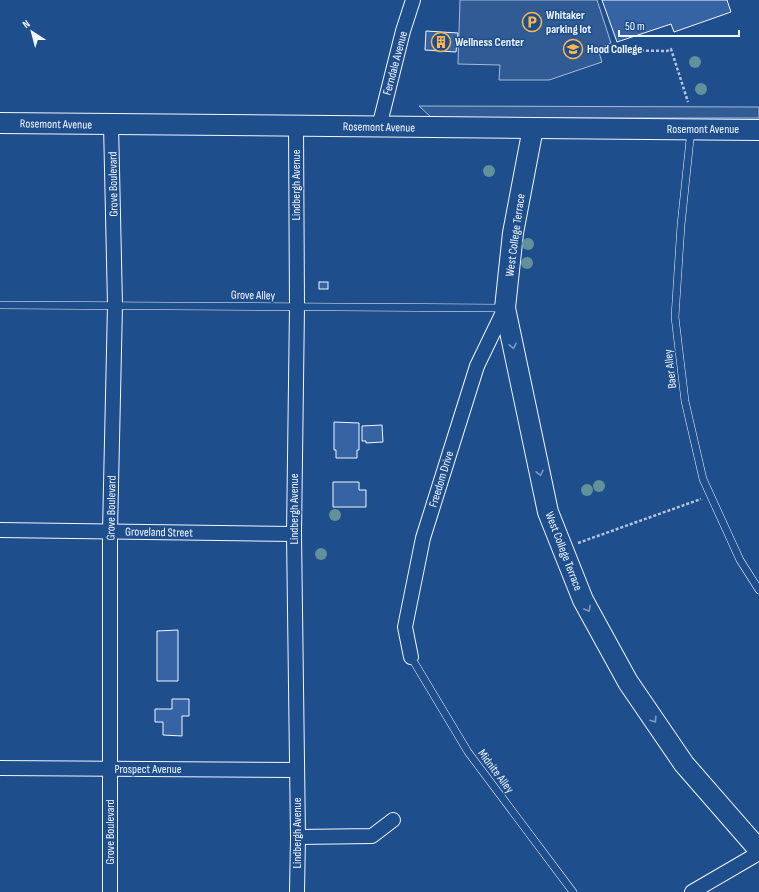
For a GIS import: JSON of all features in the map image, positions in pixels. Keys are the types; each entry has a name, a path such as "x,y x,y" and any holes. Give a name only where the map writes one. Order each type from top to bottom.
{"street":[{"name":"Ferndale Avenue","path":"379,127 403,31 413,0"},
{"name":"Rosemont Avenue","path":"0,123 759,130"},
{"name":"Grove Boulevard","path":"110,892 110,531 115,305 111,124"},
{"name":"Lindbergh Avenue","path":"296,126 297,307 294,534 298,837 297,892"},
{"name":"West College Terrace","path":"533,128 513,233 506,308 548,512 583,600 628,682 684,764 759,852"},
{"name":"Freedom Drive","path":"411,657 405,627 423,538 477,366 506,308"},
{"name":"Groveland Street","path":"0,530 294,534"},
{"name":"Prospect Avenue","path":"0,768 297,770"},
{"path":"298,837 372,836 393,820"},
{"path":"692,892 759,852"}],"lane":[{"name":"Baer Alley","path":"691,130 681,225 675,317 685,401 703,479 740,560 759,590"},
{"name":"Grove Alley","path":"0,305 506,308"},
{"name":"Midnite Alley","path":"411,657 468,752 573,892"}],"path":[{"path":"606,50 667,51 671,49 688,102"},
{"path":"575,545 710,496"}],"shaded area":[{"name":"Whitaker parking lot","path":"460,0 597,0 611,43 598,49 602,62 549,80 499,80 500,65 458,64"},
{"path":"419,106 759,107 759,118 432,118"}],"building":[{"path":"602,0 727,0 731,12 674,32 671,24 617,42"},
{"name":"Wellness Center","path":"426,31 458,33 456,52 425,50"},
{"path":"319,282 328,282 328,289 319,289"},
{"path":"334,422 359,423 359,450 357,450 357,458 336,458 336,450 334,450"},
{"path":"382,425 383,442 366,443 366,441 362,441 362,426"},
{"path":"333,482 359,482 359,490 366,490 366,507 333,507"},
{"path":"178,630 178,681 157,681 157,631"},
{"path":"172,699 189,699 189,716 182,716 182,736 163,735 163,722 155,722 155,709 172,709"}],"place":[{"name":"Whitaker parking lot","path":"532,22"},
{"name":"Wellness Center","path":"441,42"},
{"name":"Hood College","path":"573,49"}]}
